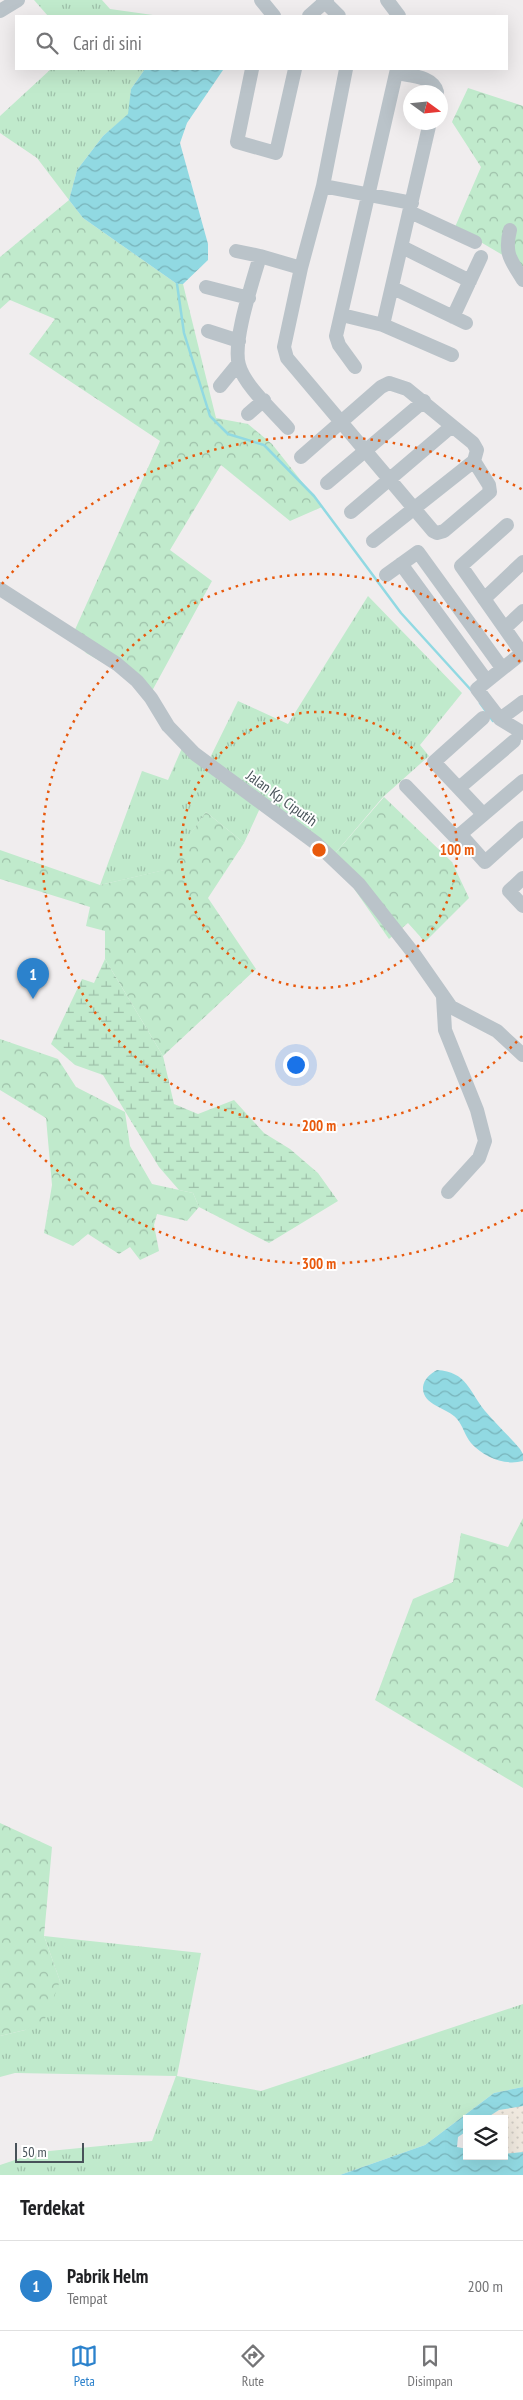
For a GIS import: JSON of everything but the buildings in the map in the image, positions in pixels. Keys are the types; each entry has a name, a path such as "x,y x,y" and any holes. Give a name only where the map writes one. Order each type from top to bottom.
{"street":[{"path":"0,11 18,0"},
{"path":"261,0 273,15"},
{"path":"387,0 398,15"},
{"path":"310,15 325,1 338,15"},
{"path":"252,70 237,142 276,153 295,70"},
{"path":"346,70 323,186 301,268 284,347 292,364 367,451 432,531 437,533 444,531 490,492 489,485 474,461"},
{"path":"355,367 339,345 336,336 397,71 431,81 435,85"},
{"path":"383,325 428,130"},
{"path":"323,186 370,194 411,207 475,242"},
{"path":"510,230 507,252 523,280"},
{"path":"402,248 470,281"},
{"path":"236,251 301,268"},
{"path":"260,256 239,341 238,364 244,377 288,428"},
{"path":"453,317 481,257"},
{"path":"206,287 249,298"},
{"path":"393,288 466,323"},
{"path":"342,315 383,325 452,355"},
{"path":"208,331 239,341"},
{"path":"220,386 238,364"},
{"path":"301,457 381,387 389,384 408,389 473,444 477,450 474,461 373,541"},
{"path":"248,414 264,400"},
{"path":"326,484 424,401"},
{"path":"351,512 452,426"},
{"path":"459,788 519,737 500,719 477,689 522,652 461,566 507,525"},
{"path":"386,575 418,552 502,668"},
{"path":"484,598 523,562"},
{"path":"401,564 486,680"},
{"name":"Jalan Kp Ciputih","path":"0,589 118,664 137,681 151,698 168,726 195,754 317,844 359,884 414,954 451,1007 497,1031 523,1055"},
{"path":"506,628 523,611"},
{"path":"500,719 523,702"},
{"path":"483,718 434,762 483,814"},
{"path":"406,786 456,838 523,781"},
{"path":"460,834 485,862 523,828"},
{"path":"523,878 509,891 523,906"},
{"path":"443,996 445,1030 477,1110 484,1141 479,1158 448,1192"}],"green space":[{"path":"34,0 102,0 110,9 153,15 47,15"},
{"path":"50,70 144,70 131,89 129,114 103,136 77,170 69,200 37,158 0,133 0,116"},
{"path":"468,88 523,106 523,267 455,227 481,167 452,122"},
{"path":"69,200 83,218 177,284 183,284 216,418 248,424 272,444 322,507 290,521 221,465 170,550 212,581 152,691 86,653 73,634 160,441 29,354 55,319 10,300 0,309 0,257"},
{"path":"368,596 462,693 420,745 429,756 383,797 332,857 261,806 244,843 206,812 165,870 100,885 142,771 168,780 182,748 206,766 238,701 288,724"},
{"path":"384,797 452,862 469,898 425,942 408,923 389,939 332,857"},
{"path":"206,812 244,843 208,898 256,969 163,1056 105,959 105,931 86,926 90,907 0,879 0,850 100,885 164,870"},
{"path":"105,959 163,1056 174,1104 198,1114 234,1100 264,1133 290,1149 318,1173 338,1201 269,1243 199,1207 193,1193 179,1190 159,1167 103,1075 75,1065 51,1044 82,979 94,983"},
{"path":"0,1039 58,1059 76,1087 125,1112 130,1146 152,1184 193,1193 199,1207 187,1221 157,1214 154,1225 159,1251 140,1260 130,1247 119,1254 88,1234 73,1246 44,1233 52,1185 46,1118 0,1090"},
{"path":"523,1518 523,1788 375,1700 413,1599 453,1582 461,1533 508,1547"},
{"path":"0,1823 52,1847 44,1936 60,1981 44,2021 25,2030 0,2036"},
{"path":"44,1936 201,1953 177,2076 261,2091 523,2004 523,2087 494,2093 425,2145 340,2175 0,2175 0,2165 39,2152 152,2141 176,2076 15,2073 0,2077 0,2036 25,2030 60,1981"}],"sand":[{"path":"523,2106 523,2152 508,2154 508,2115 491,2115 499,2110"}],"water":[{"path":"144,70 223,70 187,123 180,143 208,244 208,260 183,284 177,284 83,218 69,200 77,170 103,136 128,114 131,89"},
{"path":"437,1370 455,1374 466,1384 485,1411 520,1449 523,1454 523,1461 502,1461 488,1456 476,1448 469,1440 453,1415 426,1398 424,1384 428,1377"},
{"path":"523,2087 523,2106 499,2110 491,2115 465,2115 494,2093"},
{"path":"463,2116 463,2134 458,2137 457,2147 463,2148 463,2160 508,2160 508,2154 523,2152 523,2175 340,2175 425,2145"}],"waterway":[{"path":"177,284 184,333 210,416 228,434 264,445 314,496 401,613 471,690"},
{"path":"480,703 493,721"}],"place":[{"name":"Pabrik Helm","path":"33,999"}]}
